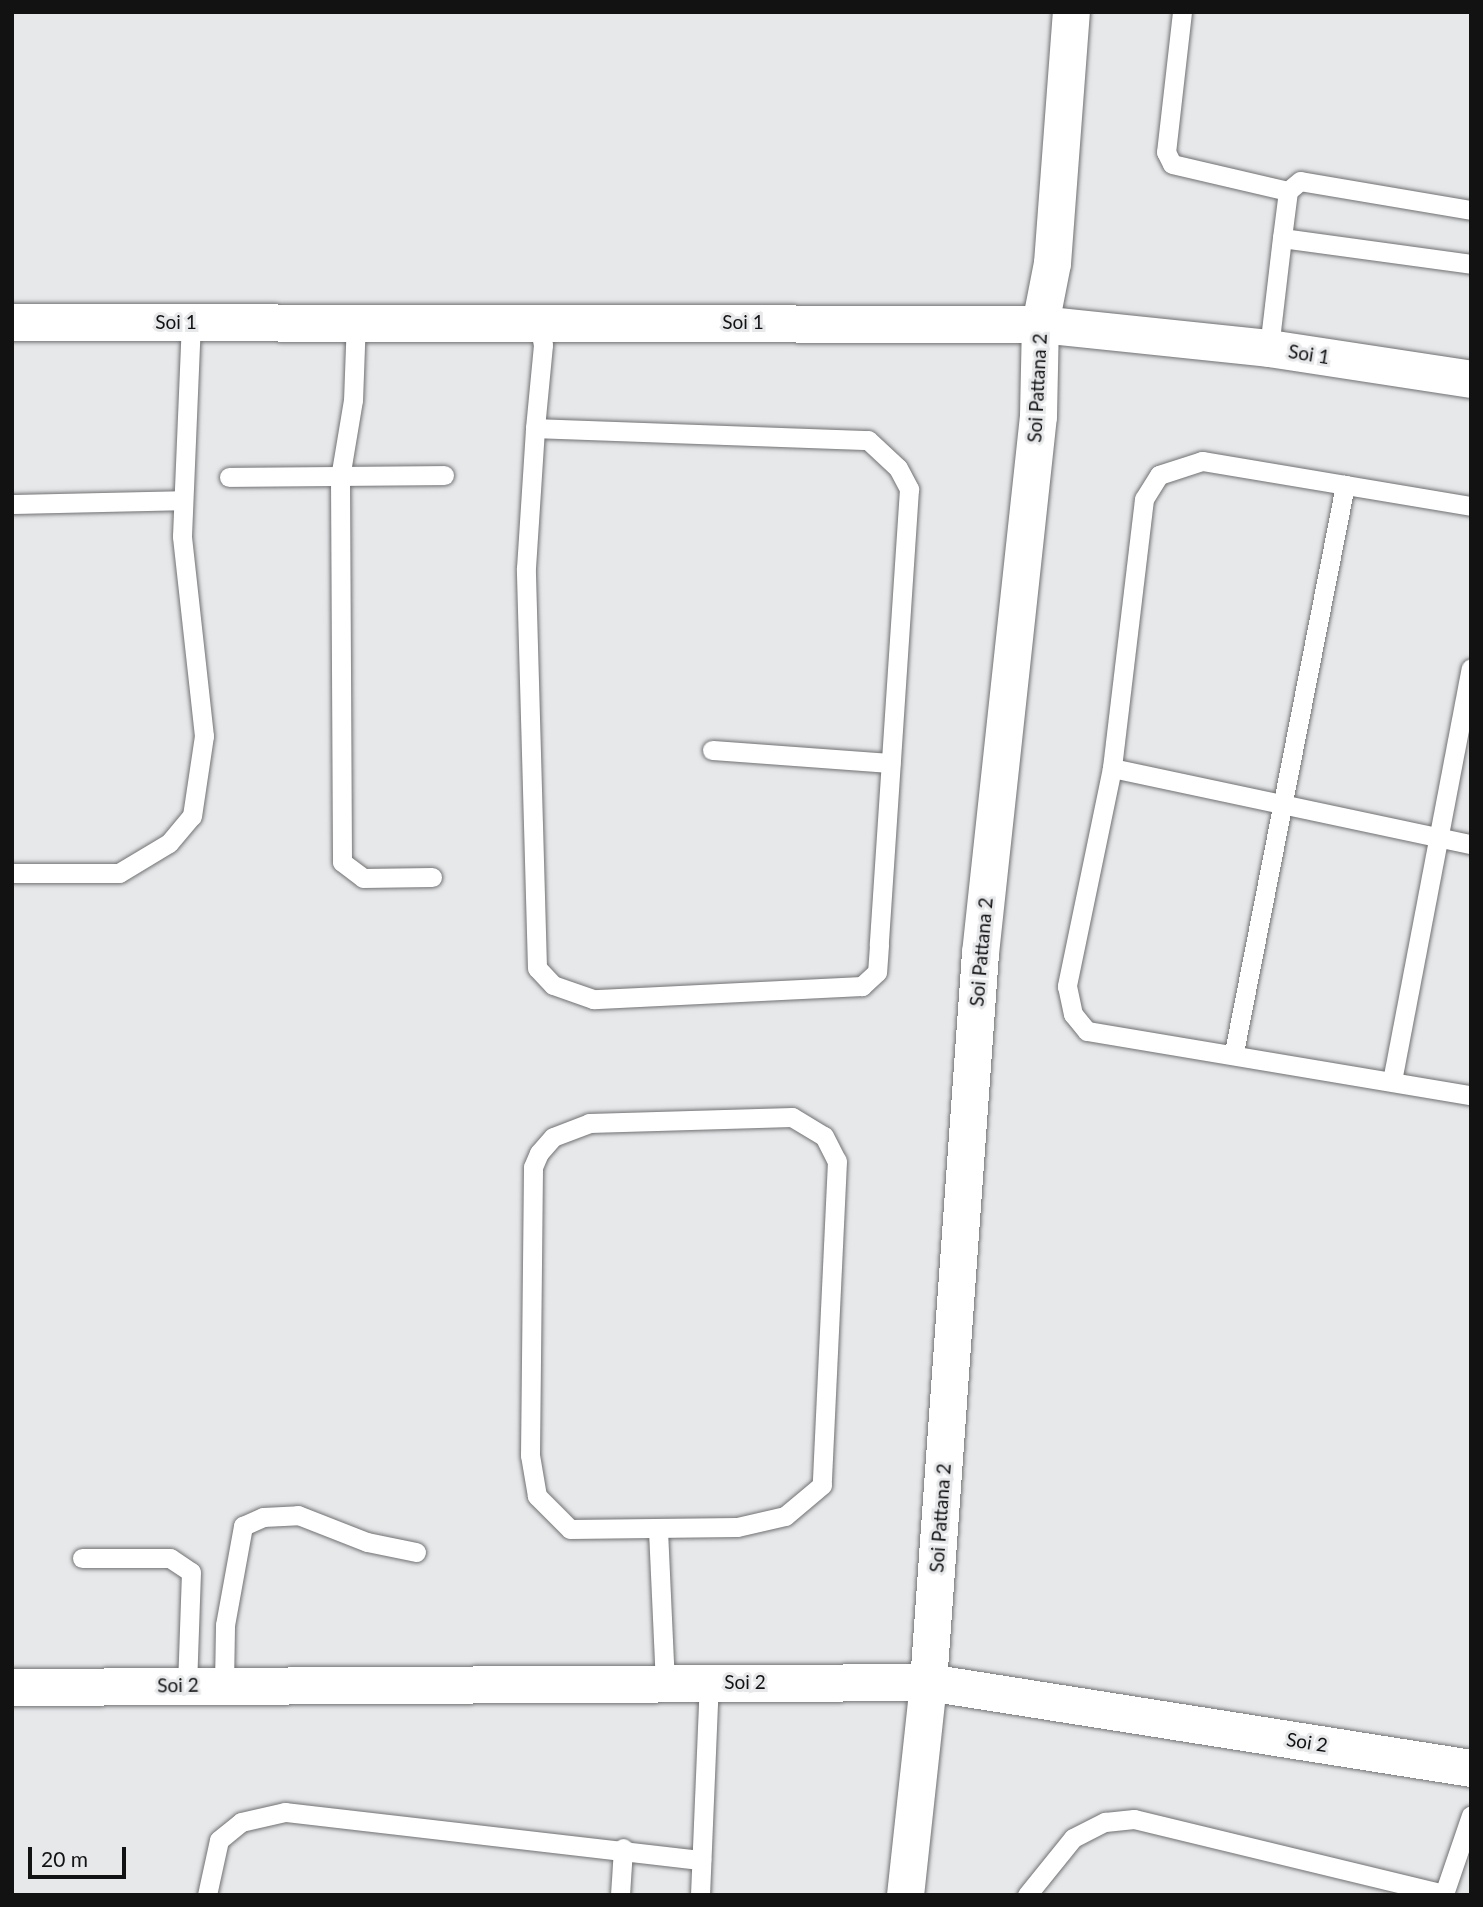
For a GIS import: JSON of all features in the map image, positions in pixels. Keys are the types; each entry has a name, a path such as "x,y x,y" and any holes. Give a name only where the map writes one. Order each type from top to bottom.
{"street":[{"name":"Soi Pattana 2","path":"905,1895 928,1682 980,953 1038,416 1040,324 1052,263 1071,12"},
{"name":"Soi 1","path":"12,322 356,318 1040,324 1269,348 1471,379"},
{"name":"Soi 2","path":"12,1687 928,1682 1471,1768"}],"lane":[{"path":"1182,12 1166,152 1172,164 1288,191"},
{"path":"1269,348 1288,191 1300,181 1322,182 1471,210"},
{"path":"1282,238 1471,264"},
{"path":"356,318 354,400 341,478 342,862 363,878 432,877"},
{"path":"536,428 868,440 898,468 909,489 877,972 862,986 593,999 553,985 537,968 526,568 536,428 543,345 538,320"},
{"path":"12,873 119,873 169,843 192,816 204,736 183,500 191,322"},
{"path":"1471,506 1202,461 1159,475 1144,499 1112,768 1067,986 1073,1014 1087,1031 1234,1052 1471,1095"},
{"path":"229,477 444,475"},
{"path":"1234,1052 1345,485"},
{"path":"12,504 183,500"},
{"path":"1392,1081 1471,668"},
{"path":"712,750 891,763"},
{"path":"1112,768 1471,844"},
{"path":"792,1117 824,1136 837,1161 822,1485 785,1516 737,1527 658,1530 570,1529 537,1496 530,1455 533,1167 553,1137 589,1123 792,1117"},
{"path":"224,1684 225,1625 243,1526 298,1514 368,1542 416,1552"},
{"path":"658,1530 664,1682"},
{"path":"82,1558 170,1558 191,1572 187,1685"},
{"path":"700,1895 709,1682"},
{"path":"207,1895 219,1840 241,1822 285,1812 623,1848 701,1860"},
{"path":"1027,1895 1073,1838 1105,1822 1134,1819 1445,1894 1471,1815"},
{"path":"620,1895 623,1848"}]}
